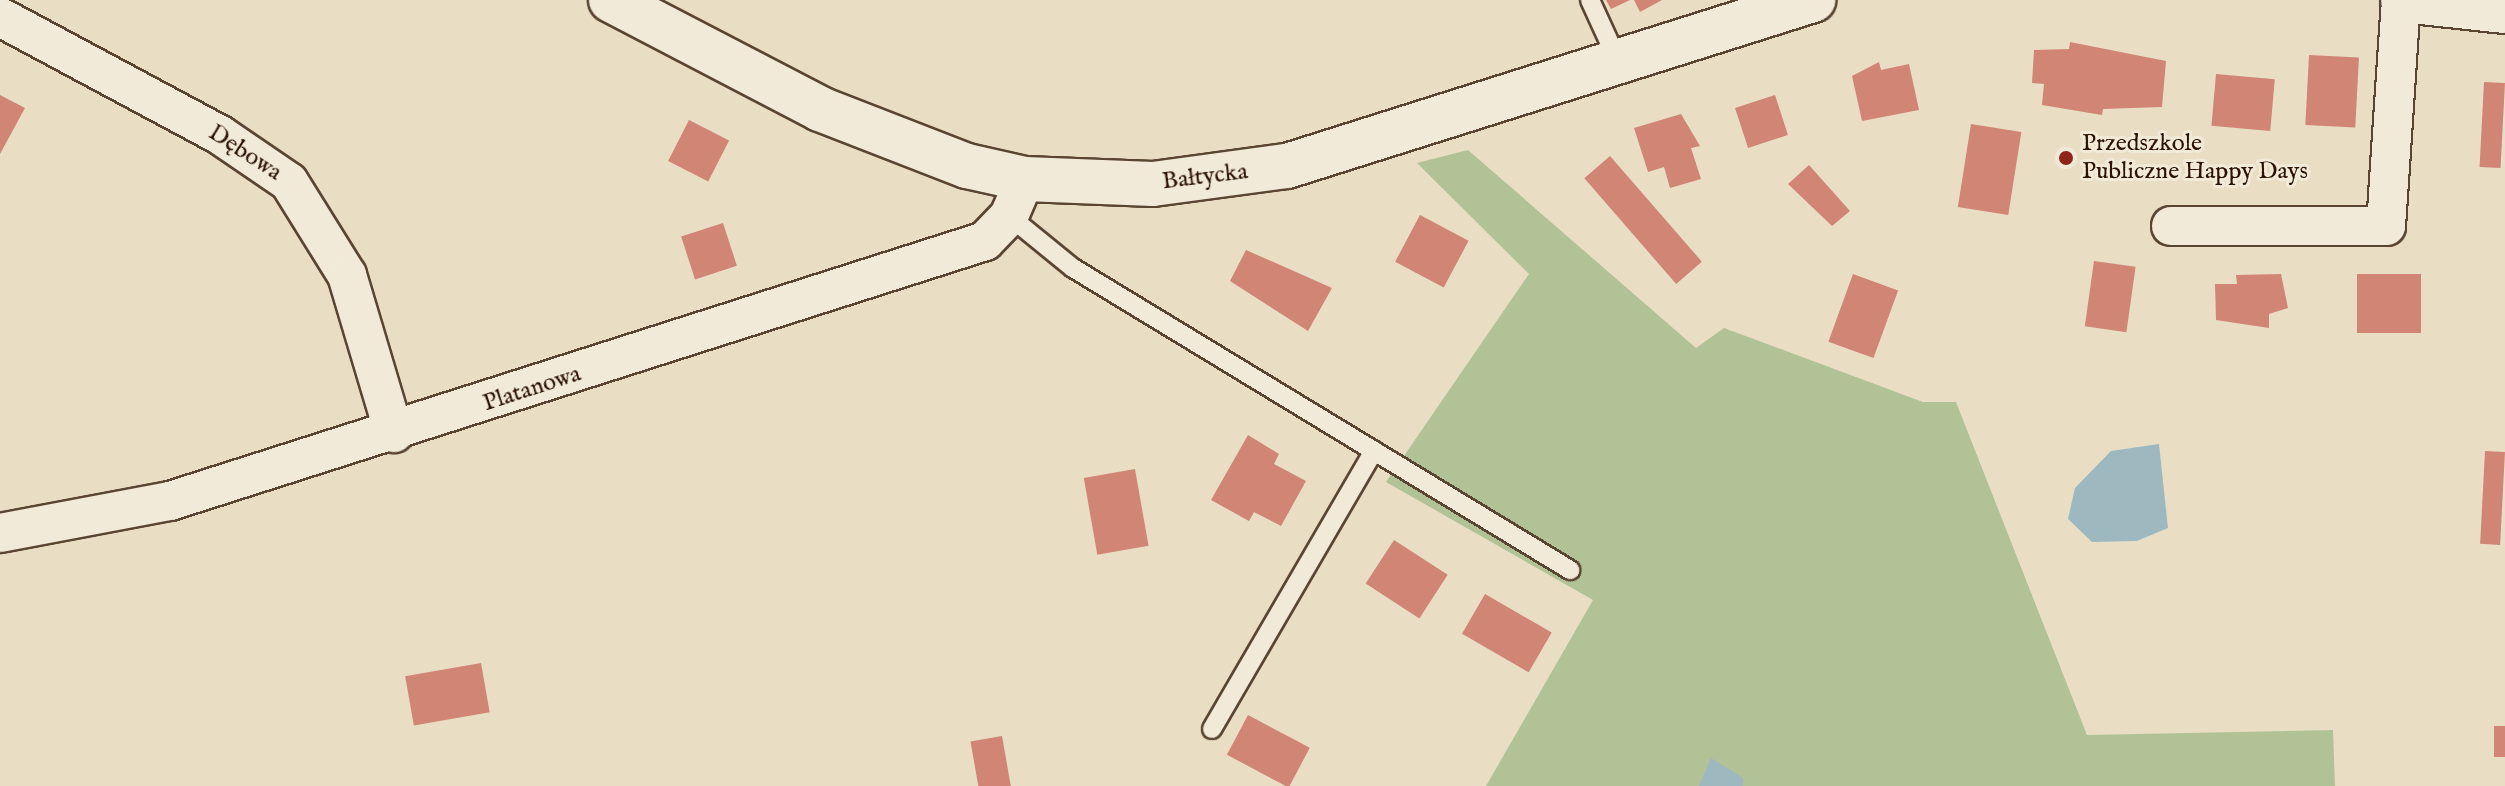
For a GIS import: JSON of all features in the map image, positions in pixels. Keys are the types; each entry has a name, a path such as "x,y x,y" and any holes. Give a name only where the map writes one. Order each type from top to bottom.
{"street":[{"name":"Bałtycka","path":"611,0 820,109 967,166 1017,198 1287,166 1617,59 1813,0"},
{"path":"2171,226 2386,226 2402,0 2505,11"},
{"name":"Dębowa","path":"0,17 220,135 289,182 347,275 394,433"},
{"name":"Platanowa","path":"0,533 170,501 394,433 985,241 1017,198"}],"lane":[{"path":"1590,0 1617,59"},
{"path":"1017,198 1073,268 1570,570"},
{"path":"1212,729 1374,451"}],"green space":[{"path":"1468,150 1696,348 1724,328 1923,402 1956,402 2087,735 2333,730 2335,786 1486,786 1593,600 1386,482 1529,274 1417,163"}],"water":[{"path":"2159,444 2168,528 2137,541 2092,542 2068,519 2075,488 2111,451"},
{"path":"1711,758 1743,778 1743,786 1699,786"}],"building":[{"path":"1606,0 1630,0 1611,9"},
{"path":"1634,0 1662,0 1640,12"},
{"path":"2070,42 2166,61 2162,107 2103,109 2102,115 2042,105 2044,84 2032,83 2034,50 2069,49"},
{"path":"2309,55 2359,58 2355,128 2305,125"},
{"path":"1879,62 1881,70 1909,64 1919,110 1862,121 1852,76"},
{"path":"2216,74 2275,79 2270,131 2211,126"},
{"path":"2484,82 2505,83 2501,168 2480,167"},
{"path":"0,95 25,108 0,154"},
{"path":"1775,95 1788,135 1748,148 1735,108"},
{"path":"1681,114 1700,146 1691,148 1701,179 1670,188 1664,167 1648,172 1634,128"},
{"path":"689,120 729,140 708,181 668,161"},
{"path":"1971,124 2021,132 2008,215 1958,207"},
{"path":"1610,156 1702,262 1676,284 1584,178"},
{"path":"1809,165 1850,211 1832,226 1788,184"},
{"path":"1420,215 1469,241 1444,288 1395,262"},
{"path":"723,223 737,266 695,279 681,237"},
{"path":"1246,250 1332,288 1308,331 1230,281"},
{"path":"2094,261 2136,267 2126,332 2085,326"},
{"path":"1853,274 1898,290 1873,358 1828,342"},
{"path":"2281,274 2288,308 2269,314 2269,328 2216,320 2215,284 2237,284 2236,275"},
{"path":"2357,274 2421,274 2421,333 2357,333"},
{"path":"1248,435 1279,454 1274,464 1306,481 1281,526 1254,512 1249,521 1211,500"},
{"path":"2485,451 2505,452 2500,545 2480,544"},
{"path":"1135,469 1149,546 1097,555 1084,478"},
{"path":"1394,540 1448,575 1419,618 1366,584"},
{"path":"1485,594 1552,632 1529,672 1462,634"},
{"path":"481,663 490,712 414,726 405,676"},
{"path":"1248,715 1310,748 1290,786 1227,755"},
{"path":"2494,726 2505,726 2505,757 2494,757"},
{"path":"1002,736 1011,786 978,786 970,742"}],"place":[{"name":"Przedszkole Publiczne Happy Days","path":"2066,158"}]}
